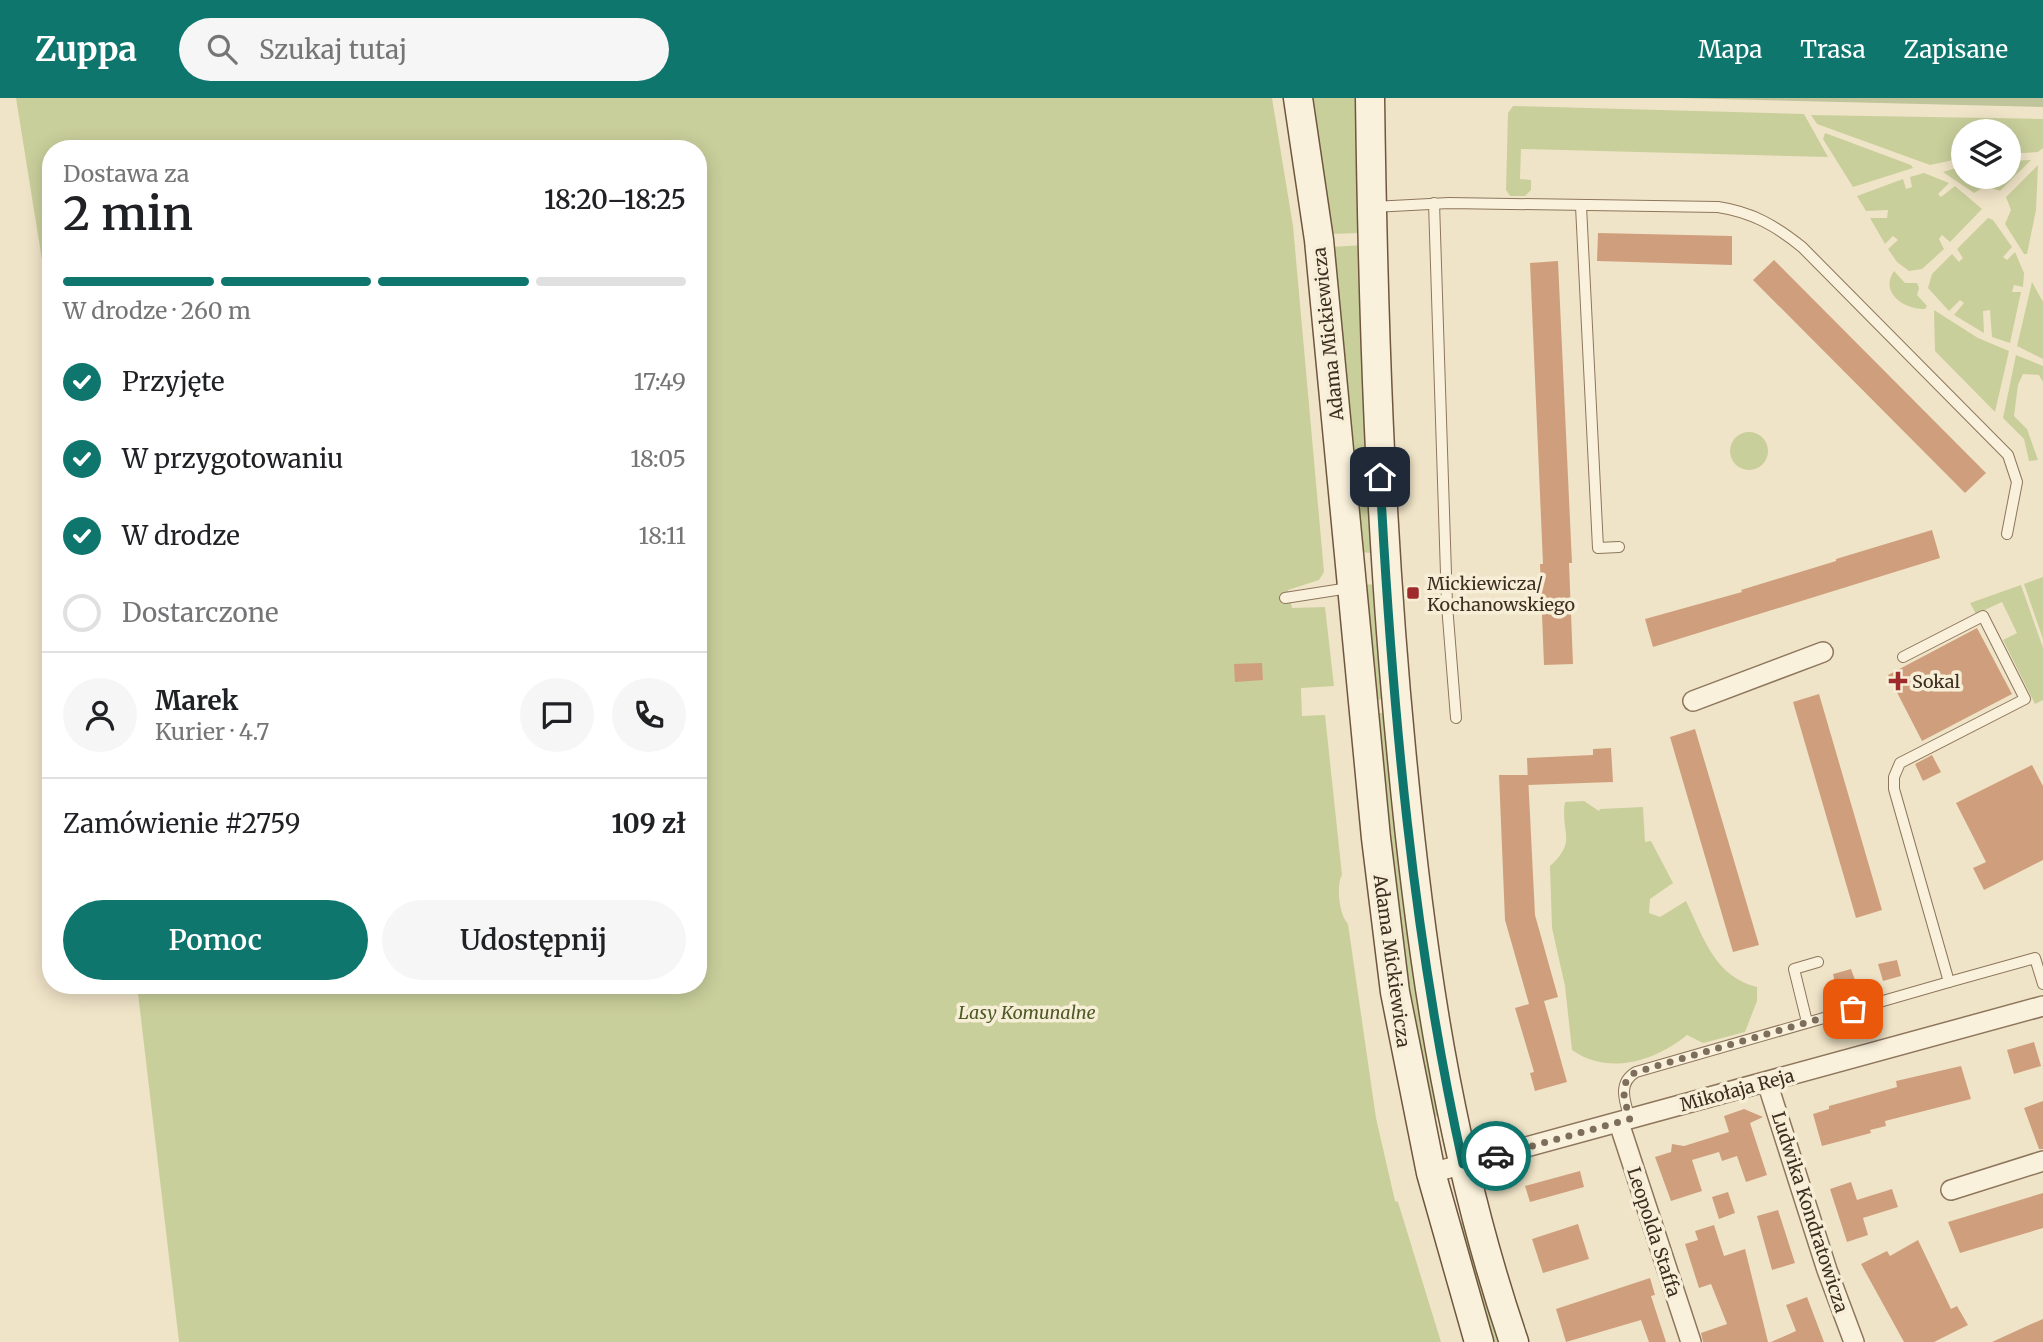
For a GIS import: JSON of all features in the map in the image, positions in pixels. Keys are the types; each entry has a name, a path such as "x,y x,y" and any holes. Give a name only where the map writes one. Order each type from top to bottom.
{"street":[{"name":"Adama Mickiewicza","path":"1298,98 1319,240 1387,933 1404,1045 1431,1173 1479,1342"},
{"name":"Adama Mickiewicza","path":"1370,98 1384,570 1418,920 1436,1038 1463,1164 1514,1342"},
{"path":"1352,579 1384,570"},
{"path":"1693,701 1823,652"},
{"name":"Mikołaja Reja","path":"1431,1173 2043,1006"},
{"name":"Ludwika Kondratowicza","path":"1767,1082 1827,1270 1854,1342"},
{"name":"Leopolda Staffa","path":"1624,1121 1690,1342"},
{"path":"1951,1190 2043,1161"}],"lane":[{"path":"1434,203 1447,605 1456,718"},
{"path":"1372,207 1434,203 1732,209 1756,216 1787,235 2008,455 2017,482 2007,534"},
{"path":"1581,206 1598,548 1619,547"},
{"path":"1285,598 1352,579"},
{"path":"1903,657 1983,616 2025,699 1900,763 1895,771 1894,789 1949,982"},
{"path":"1624,1121 1623,1088 1628,1078 1636,1072 2035,958 2043,984"},
{"path":"1808,1022 1794,970 1818,962"}],"green space":[{"name":"Lasy Komunalne","path":"16,98 1272,98 1293,226 1324,572 1319,580 1288,590 1292,608 1325,607 1334,686 1301,688 1302,716 1325,715 1342,875 1339,900 1342,914 1348,924 1376,1118 1395,1201 1398,1202 1441,1342 179,1342 138,994 707,994 707,140 42,140 42,260"},
{"path":"1308,98 1360,98 1363,233 1328,234"},
{"path":"1680,98 2043,98 2043,107"},
{"path":"1513,106 1804,114 1828,157 1521,149 1520,179 1531,180 1531,190 1525,196 1510,196 1506,190 1508,113"},
{"path":"1811,115 2043,119 2043,148 2038,152 2021,153 2021,119 1951,119 1951,161 1930,165 1817,124"},
{"path":"1825,133 1913,168 1853,187 1823,139"},
{"path":"2021,160 2031,160 2021,170"},
{"path":"2038,165 2036,210 2027,254 2024,254 2005,224 2011,210 2006,197 2014,189 2021,189 2021,182"},
{"path":"1951,170 1951,177 1943,172"},
{"path":"1924,173 1949,183 1938,194 1941,197 1951,189 1959,189 1982,209 1950,242 1942,235 1939,239 1944,249 1922,269 1909,271 1897,262 1888,249 1898,240 1893,236 1885,244 1870,218 1887,218 1888,210 1866,211 1857,196 1903,179 1906,189 1912,187 1910,177"},
{"path":"1988,218 1993,220 2012,247 2003,257 2007,260 2015,252 2024,273 2023,287 2014,285 2012,292 2021,292 2010,343 1992,337 1990,310 1983,311 1984,333 1954,315 1964,303 1960,300 1949,311 1928,288 1932,274 1952,254 1959,262 1963,258 1957,249"},
{"path":"1364,245 1373,547 1370,553 1361,552 1330,247"},
{"path":"1894,271 1905,283 1917,283 1917,295 1927,306 1925,309 1910,307 1896,299 1890,286"},
{"path":"2032,282 2043,302 2043,359 2017,346"},
{"path":"1934,310 1978,338 2009,351 1995,412 1935,351"},
{"path":"2016,355 2043,366 2043,382 2039,375 2023,374 2018,385 2014,416 2027,429 2038,460 2029,461 2024,439 2003,418"},
{"path":"1749,432 1762,438 1768,451 1762,464 1749,470 1736,464 1730,451 1736,438"},
{"path":"2043,577 2043,639 2024,584"},
{"path":"2021,585 2043,648 2043,700 2035,704 2003,640 2017,633 2002,602 1976,614 1970,603"},
{"path":"1365,586 1375,586 1386,699 1373,700"},
{"path":"1374,713 1388,713 1442,1115 1428,1118 1411,1029"},
{"path":"1584,801 1599,811 1643,807 1645,842 1651,841 1673,883 1650,899 1649,913 1660,917 1686,901 1705,942 1720,965 1742,982 1757,987 1757,1001 1745,1032 1703,1043 1687,1035 1661,1052 1616,1064 1586,1058 1572,1050 1565,986 1552,928 1550,866 1566,843 1565,802"},
{"path":"1467,1220 1504,1342 1489,1342 1454,1224"}],"building":[{"path":"1598,233 1732,236 1732,265 1597,261"},
{"path":"1774,260 1986,473 1965,493 1753,280"},
{"path":"1558,261 1572,563 1569,563 1573,664 1544,665 1540,564 1543,564 1530,263"},
{"path":"1932,530 1940,558 1653,647 1645,619 1742,592 1741,590"},
{"path":"1977,628 2012,694 1922,741 1888,675"},
{"path":"1262,663 1263,680 1235,682 1234,664"},
{"path":"1819,694 1882,910 1856,918 1793,702"},
{"path":"1695,729 1759,945 1733,952 1670,737"},
{"path":"1611,748 1613,782 1528,785 1527,758 1593,755 1593,749"},
{"path":"1932,755 1941,772 1923,781 1915,764"},
{"path":"2032,765 2043,786 2043,860 1984,890 1973,868 1986,862 1956,803"},
{"path":"1499,775 1528,775 1535,915 1558,997 1544,1001 1567,1082 1535,1091 1530,1073 1534,1072 1515,1008 1529,1004 1505,920"},
{"path":"1897,960 1901,976 1883,981 1878,964"},
{"path":"1851,969 1858,988 1838,994 1833,974"},
{"path":"2034,1042 2041,1066 2014,1074 2007,1050"},
{"path":"1961,1066 1971,1099 1885,1121 1886,1126 1870,1130 1871,1133 1822,1146 1813,1114 1829,1109 1829,1106 1897,1087 1896,1081"},
{"path":"2043,1101 2043,1149 2039,1149 2024,1108"},
{"path":"1744,1109 1763,1117 1750,1123 1767,1175 1746,1182 1737,1156 1722,1161 1719,1152 1692,1160 1702,1191 1671,1201 1655,1157 1671,1152 1672,1144 1684,1146 1729,1132 1724,1116"},
{"path":"1580,1171 1584,1187 1530,1202 1525,1186"},
{"path":"1851,1182 1857,1200 1892,1189 1898,1207 1863,1218 1868,1235 1847,1242 1830,1189"},
{"path":"1728,1192 1735,1213 1719,1219 1712,1197"},
{"path":"2043,1193 2043,1228 1960,1253 1948,1222"},
{"path":"1778,1210 1795,1263 1772,1270 1757,1216"},
{"path":"1578,1224 1589,1259 1543,1273 1532,1239"},
{"path":"1714,1225 1724,1256 1745,1249 1768,1342 1703,1342 1701,1333 1727,1324 1711,1284 1699,1288 1685,1244 1698,1240 1695,1231"},
{"path":"1918,1240 1951,1309 1957,1306 1968,1325 1934,1342 1904,1342 1861,1264 1887,1251 1890,1256"},
{"path":"1650,1278 1655,1295 1651,1296 1666,1342 1649,1342 1641,1320 1566,1342 1556,1309"},
{"path":"1807,1297 1824,1342 1771,1342 1796,1331 1786,1305"},
{"path":"2043,1319 2043,1342 1992,1342 2029,1325"}],"way so far":[{"path":"1496,1156 1630,1119 1623,1088 1628,1078 1636,1072 1853,1009"}],"place":[{"name":"Mickiewicza/ Kochanowskiego","path":"1413,593"},
{"name":"Sokal","path":"1898,681"}],"route":[{"path":"1380,477 1384,570 1407,816 1418,920 1434,1026 1463,1164 1496,1156"}]}
